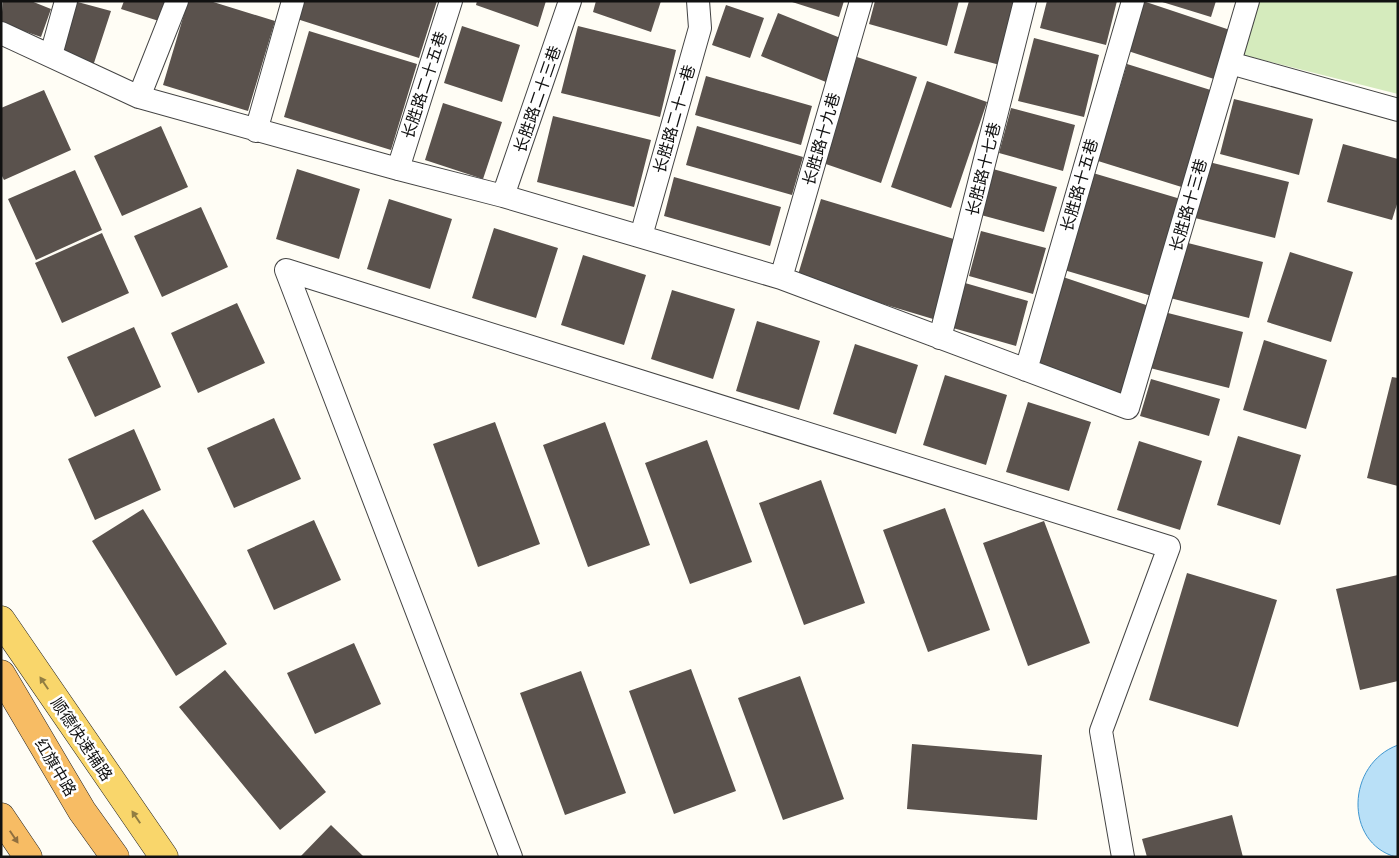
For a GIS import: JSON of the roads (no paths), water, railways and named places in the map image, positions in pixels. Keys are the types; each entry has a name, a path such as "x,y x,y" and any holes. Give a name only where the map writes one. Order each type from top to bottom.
{"highway":[{"name":"红旗中路","path":"1,674 82,811 115,857"},
{"path":"1,817 28,857"}],"main road":[{"name":"顺德快速辅路","path":"1,620 164,857"}],"lane":[{"path":"51,55 66,1"},
{"path":"139,97 177,1"},
{"path":"256,131 293,1"},
{"name":"长胜路二十五巷","path":"398,170 451,1"},
{"name":"长胜路二十三巷","path":"503,196 570,1"},
{"name":"长胜路二十一巷","path":"640,236 700,28 698,1"},
{"name":"长胜路十九巷","path":"781,278 861,1"},
{"name":"长胜路十七巷","path":"940,338 1026,1"},
{"name":"长胜路十五巷","path":"1026,370 1133,1"},
{"name":"长胜路十三巷","path":"1026,370 1128,408 1248,1"},
{"path":"1,33 139,97 398,170 503,196 781,278 1026,370"},
{"path":"1230,63 1398,110"},
{"path":"511,857 286,270 1169,547 1101,731 1123,857"}],"water":[{"path":"1398,745 1398,857 1396,857 1379,849 1367,836 1360,820 1358,803 1361,785 1368,769 1381,755"}]}
